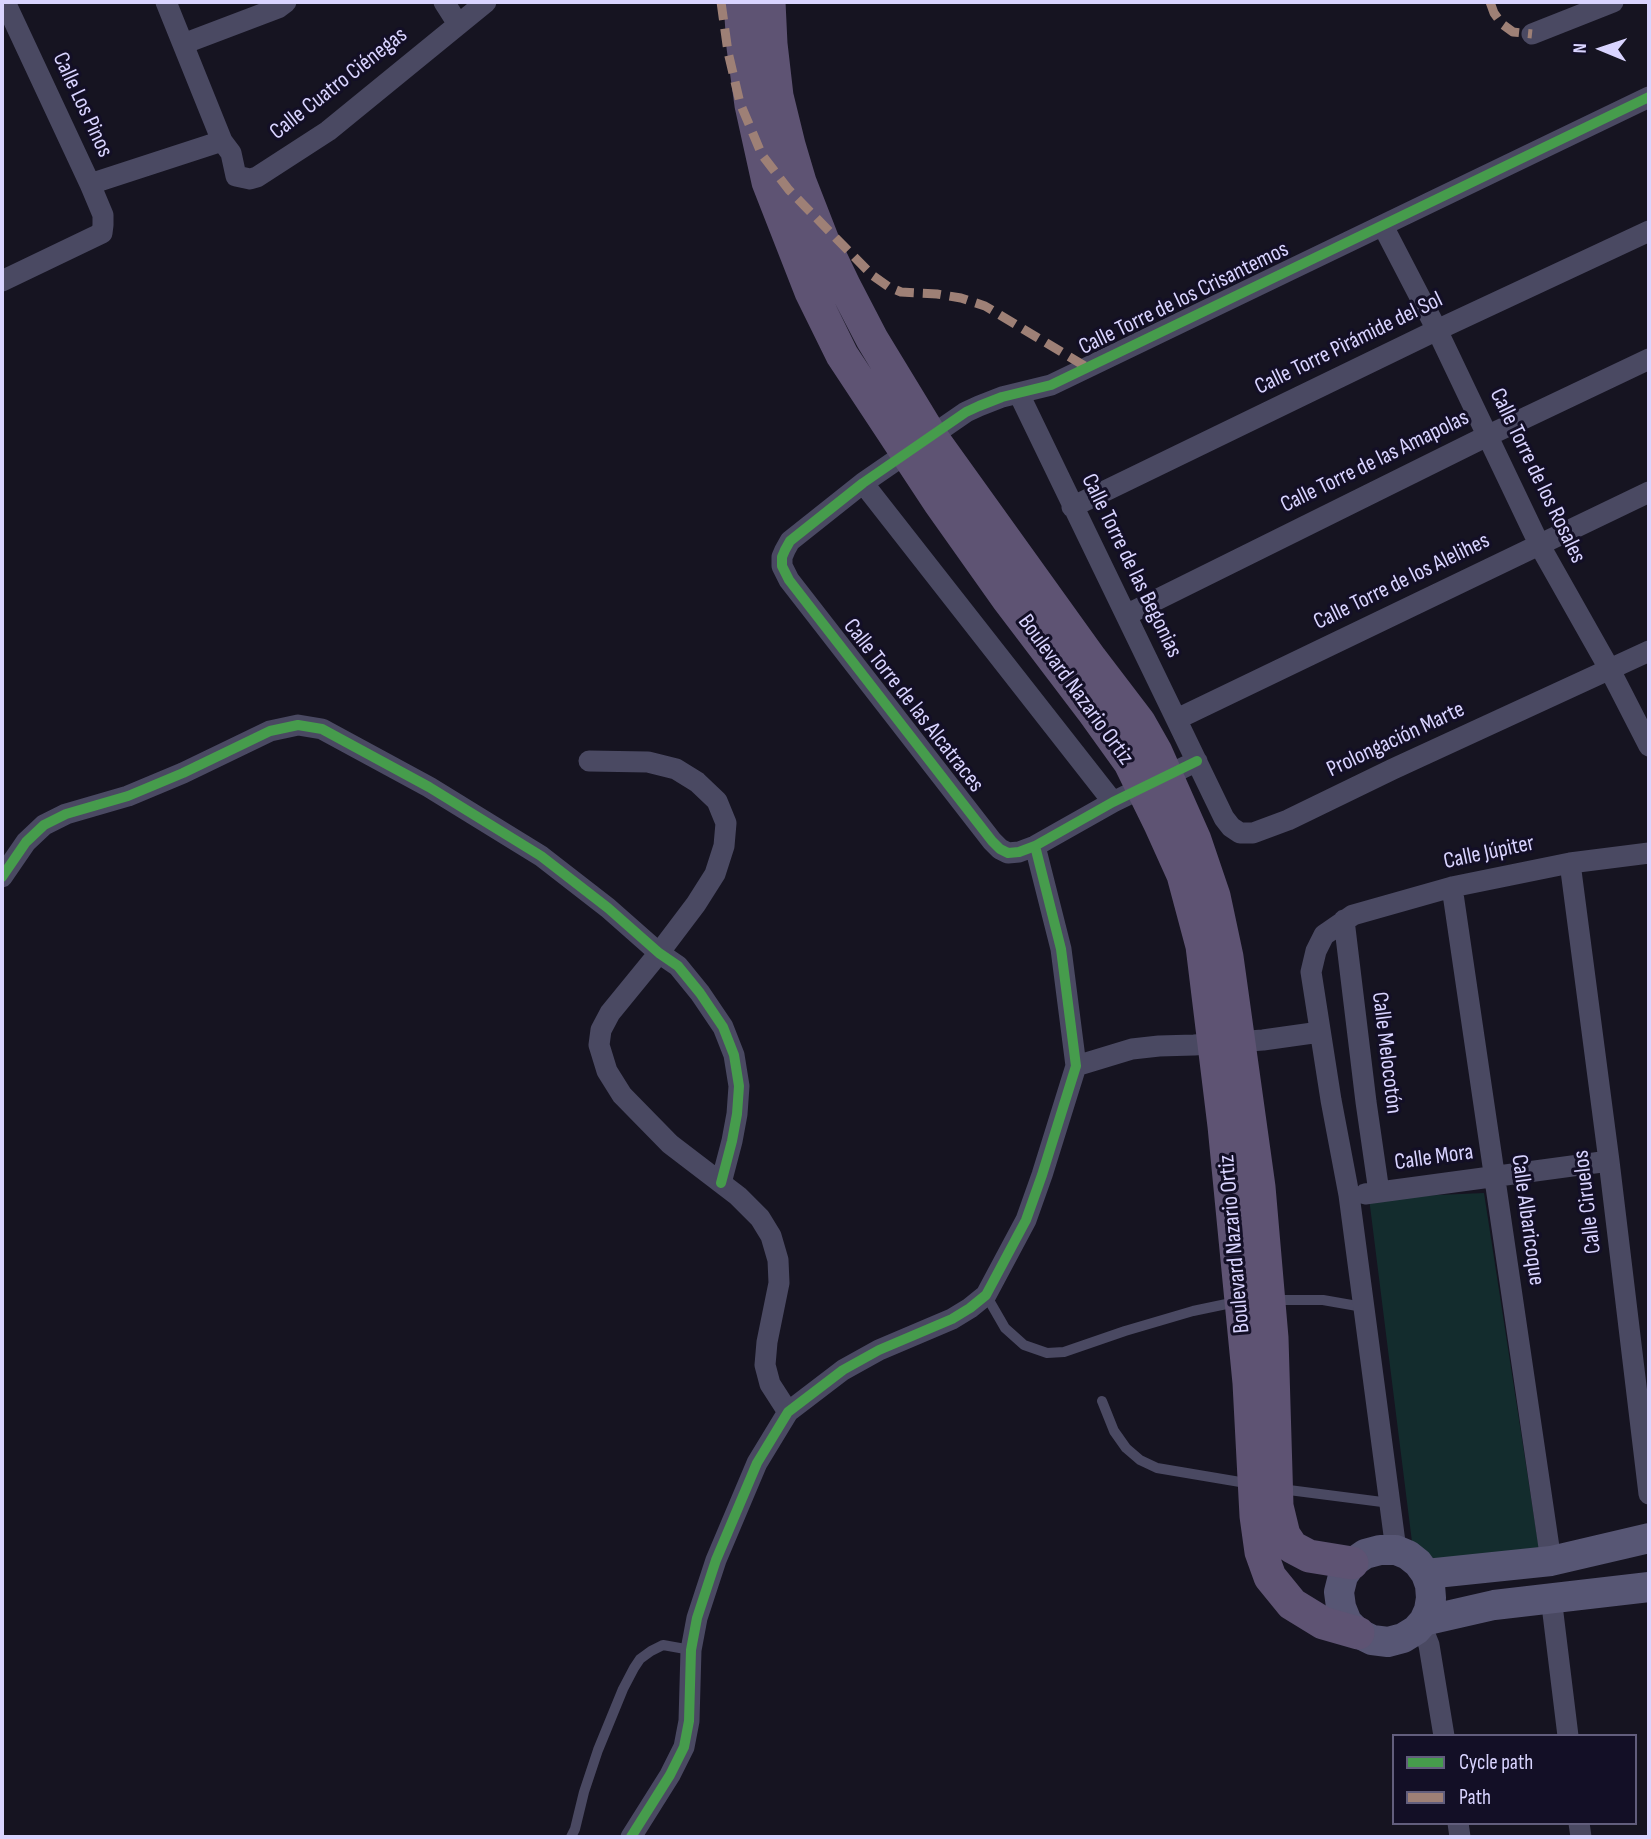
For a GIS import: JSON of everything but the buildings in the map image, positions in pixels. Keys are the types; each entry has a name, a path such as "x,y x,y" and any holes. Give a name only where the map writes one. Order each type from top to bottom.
{"main road":[{"name":"Boulevard Nazario Ortiz","path":"740,2 751,104 768,182 811,292 842,355 918,445"},
{"name":"Boulevard Nazario Ortiz","path":"769,2 777,96 800,182 823,241 872,340 918,445 1000,587 1130,763 1155,782 1183,875 1227,1043 1224,1126 1255,1301 1249,1383 1265,1486 1261,1552 1270,1577 1292,1604 1322,1623 1358,1633"},
{"name":"Boulevard Nazario Ortiz","path":"1265,1486 1277,1506 1284,1535 1292,1547 1309,1556 1352,1563"}],"street":[{"name":"Calle Los Pinos","path":"2,281 102,233 103,215 5,2"},
{"path":"90,184 227,147 166,2"},
{"path":"183,44 278,8 286,2"},
{"path":"444,2 458,24"},
{"name":"Calle Cuatro Ciénegas","path":"227,147 236,176 250,179 257,177 328,131 486,2"},
{"path":"1532,34 1613,2"},
{"name":"Calle Torre de los Crisantemos","path":"789,580 782,566 782,557 790,541 863,483 979,406 1002,397 1051,385 1649,97"},
{"name":"Calle Torre de los Rosales","path":"1383,226 1437,330 1540,546 1610,670 1649,746"},
{"name":"Calle Torre Pirámide del Sol","path":"1073,507 1437,330 1649,231"},
{"name":"Calle Torre de las Amapolas","path":"1126,615 1649,359"},
{"name":"Calle Torre de las Begonias","path":"1019,394 1197,761"},
{"path":"863,483 1113,802"},
{"name":"Calle Torre de los Alelihes","path":"1177,719 1649,492"},
{"name":"Calle Torre de las Alcatraces","path":"789,580 992,841 1008,853 1035,846"},
{"name":"Prolongación Marte","path":"1197,761 1224,818 1231,827 1240,833 1253,833 1288,820 1649,651"},
{"path":"2,877 26,842 44,825 66,814 128,796 270,731 298,725 322,729 447,797 541,856 678,966 723,1027 734,1055 739,1086 737,1114 720,1183"},
{"path":"589,761 648,762 676,768 718,801 726,823 724,846 715,873 696,904 610,1013 601,1030 599,1045 607,1072 622,1094 670,1144 738,1196 760,1218 771,1236 778,1260 779,1283 765,1365 770,1384 788,1412"},
{"path":"631,1837 670,1775 684,1747 689,1721 691,1650 697,1618 716,1560 757,1463 788,1412 843,1370 879,1350 952,1320 970,1308 986,1295 1026,1220 1076,1066 1061,949 1035,846 1113,802 1197,761"},
{"name":"Calle Júpiter","path":"1344,920 1353,915 1452,887 1570,863 1649,853"},
{"name":"Calle Ciruelos","path":"1570,863 1649,1494"},
{"name":"Calle Albaricoque","path":"1452,887 1551,1561"},
{"path":"1344,920 1324,935 1316,951 1311,972 1349,1195 1396,1550"},
{"name":"Calle Melocotón","path":"1344,920 1379,1192"},
{"path":"1076,1066 1132,1049 1227,1043 1320,1032"},
{"name":"Calle Mora","path":"1349,1195 1609,1161"},
{"path":"1426,1574 1551,1561 1649,1538"},
{"path":"1396,1550 1418,1563 1426,1574 1432,1598 1429,1610 1420,1625 1403,1638 1388,1642 1372,1640 1358,1633 1347,1622 1339,1592 1343,1576 1352,1563 1365,1554 1396,1550"},
{"path":"1420,1625 1494,1605 1649,1587"},
{"path":"1551,1597 1568,1734"},
{"path":"1420,1625 1429,1645 1444,1734"}],"lane":[{"path":"986,1295 1005,1328 1024,1345 1047,1353 1064,1352 1193,1311 1255,1301 1323,1300 1363,1307"},
{"path":"1102,1401 1114,1430 1126,1448 1140,1460 1157,1468 1390,1503"},
{"path":"571,1837 598,1750 634,1668 640,1659 663,1646 691,1650"}],"green space":[{"path":"1484,1193 1539,1549 1438,1567 1413,1550 1369,1198"}],"marked path":[{"path":"721,2 728,52 740,103 762,155 789,190 872,275 901,292 937,294 985,306 1088,368"},
{"path":"1490,2 1502,24 1513,32 1532,34"}],"cycle path":[{"path":"1197,761 1113,802 1035,846 1008,853 1000,849 789,580 782,566 785,550 790,541 863,483 966,412 1002,397 1051,385 1649,97"},
{"path":"2,877 26,842 44,825 66,814 128,796 270,731 298,725 322,729 429,787 541,856 678,966 723,1027 734,1055 739,1086 737,1114 721,1183"},
{"path":"631,1837 670,1775 684,1747 689,1721 691,1650 697,1618 716,1560 757,1463 788,1412 843,1370 879,1350 952,1319 970,1308 986,1295 1026,1220 1076,1066 1061,949 1035,846"}]}
